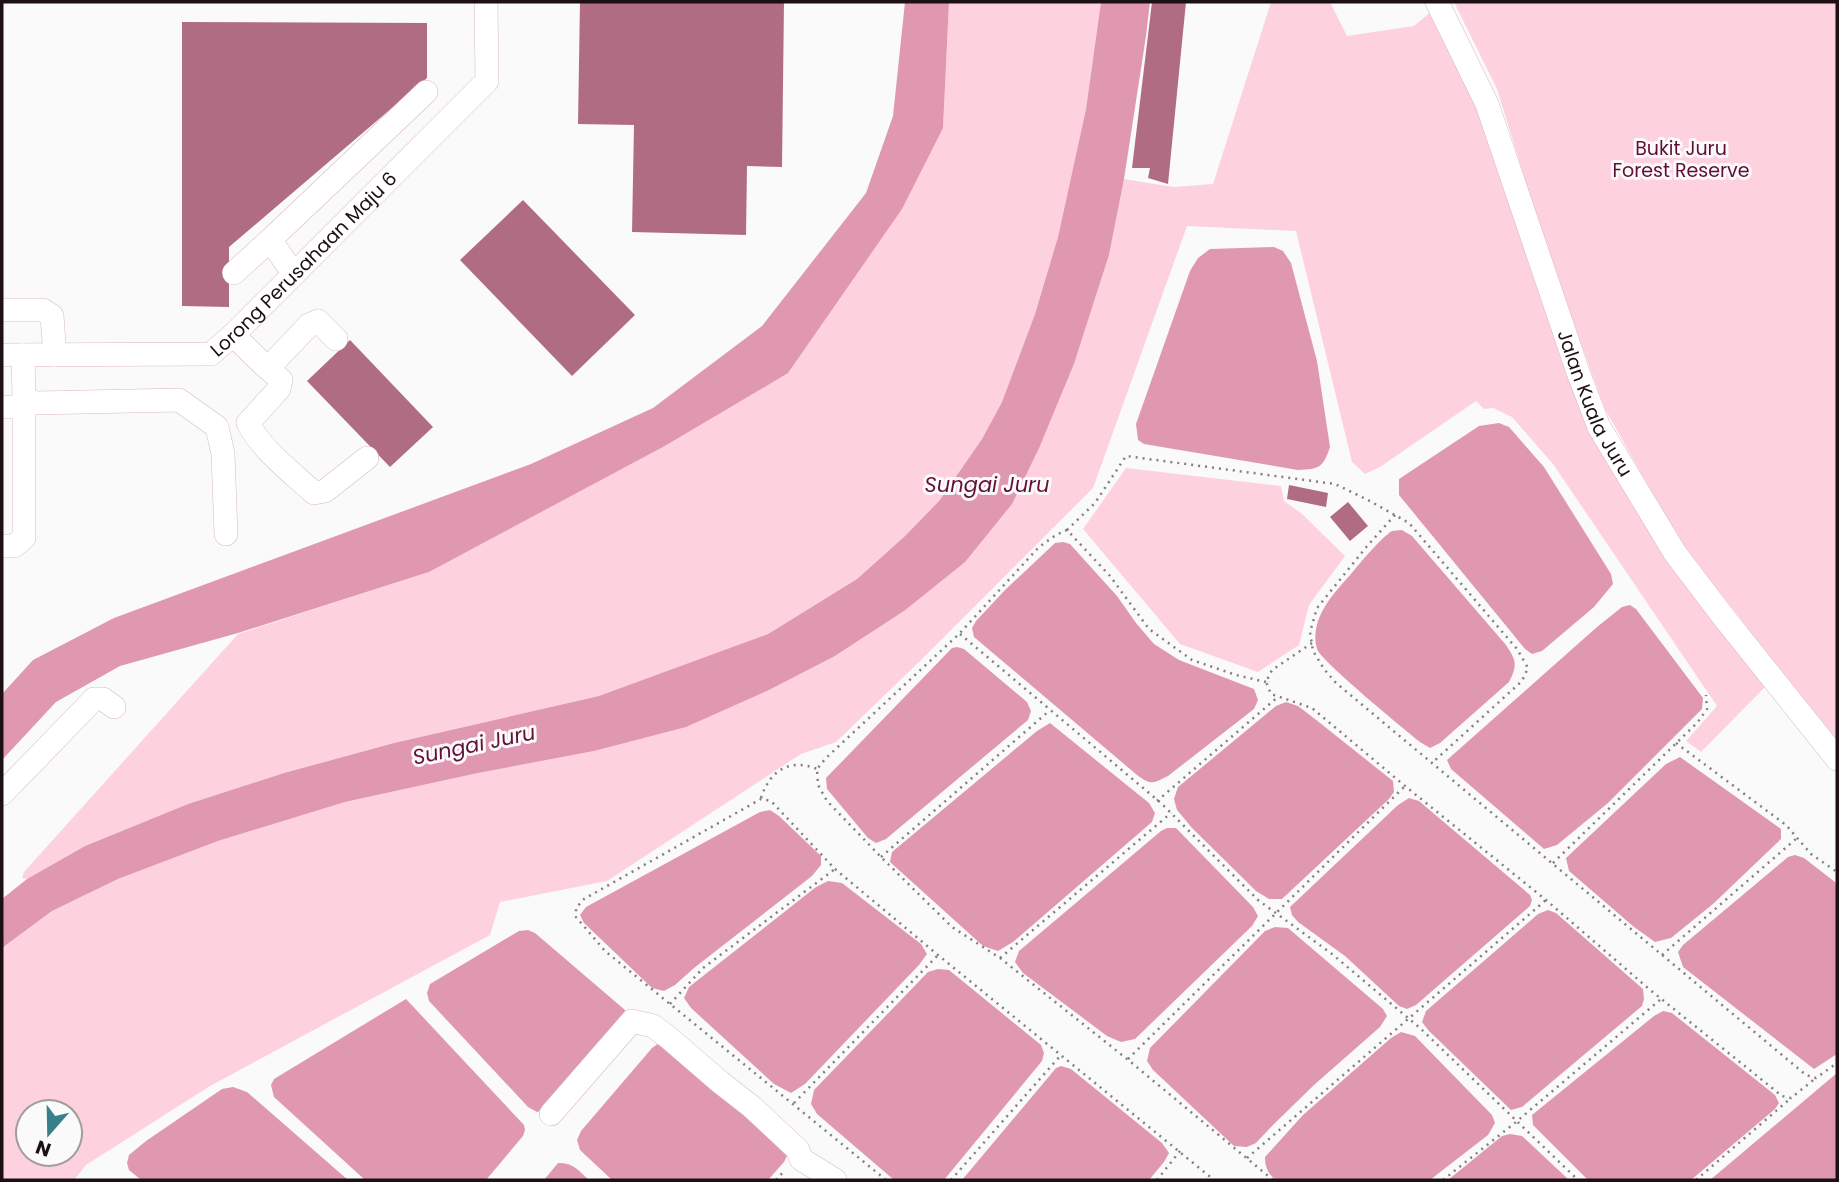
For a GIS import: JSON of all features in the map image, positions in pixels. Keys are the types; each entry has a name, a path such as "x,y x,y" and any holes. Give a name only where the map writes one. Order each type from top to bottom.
{"street":[{"name":"Lorong Perusahaan Maju 6","path":"12,355 211,354 487,82 486,2"},
{"name":"Jalan Kuala Juru","path":"1437,2 1487,104 1599,427 1675,553 1837,759"},
{"path":"234,273 426,92"},
{"path":"270,240 294,274"},
{"path":"2,310 43,310 52,316 55,355"},
{"path":"263,364 272,364 309,325 318,321 336,339"},
{"path":"233,334 281,380 279,389 248,423 255,435 314,493 325,491 367,458"},
{"path":"2,546 14,546 24,538 12,355"},
{"path":"17,404 179,400 216,427 223,454 226,534"},
{"path":"2,794 94,699 103,699 114,708"},
{"path":"551,1114 632,1021 653,1026 669,1038 752,1107 798,1150 801,1159 835,1180"}],"path":[{"path":"1273,1180 1000,958 953,927 827,801 818,785 817,769 959,634 1039,547 1067,530 1095,503 1126,456 1335,484 1409,523 1517,649 1528,668 1522,681 1432,763"},
{"path":"1395,515 1317,608 1310,632 1313,651 1324,670 1336,683 1806,1075 1816,1078"},
{"path":"1067,530 1110,576 1149,629 1192,660 1266,682"},
{"path":"959,634 1171,813 1258,900 1332,954 1420,1028 1578,1180"},
{"path":"1312,643 1272,670 1266,682 1271,694 1312,708 1546,900 1661,999 1782,1097 1791,1098"},
{"path":"1553,863 1697,723 1707,709 1706,695"},
{"path":"1157,801 1279,696"},
{"path":"881,857 1049,710"},
{"path":"1676,743 1786,825 1811,854 1837,872"},
{"path":"817,769 806,765 789,765 771,777 761,799 584,899 576,908 576,918 606,951 886,1180"},
{"path":"1127,1059 1405,786"},
{"path":"761,799 771,801 835,869 1214,1180"},
{"path":"1000,958 1171,813"},
{"path":"1662,955 1797,838"},
{"path":"670,1004 704,968 835,869"},
{"path":"1247,1158 1546,900"},
{"path":"794,1104 938,955"},
{"path":"1443,1180 1661,999"},
{"path":"951,1180 1061,1055"},
{"path":"1696,1180 1791,1098 1837,1063"},
{"path":"1157,1180 1180,1151"}],"green space":[{"path":"949,2 1101,2 1086,109 1058,237 1035,314 1002,402 982,439 939,501 905,536 857,579 768,634 599,696 394,743 284,773 188,804 85,846 27,879 22,878 24,872 238,634 429,572 663,447 943,128"},
{"path":"1271,2 1330,2 1347,36 1414,26 1433,10 1479,110 1593,433 1667,562 1766,686 1701,752 1686,741 1717,706 1553,464 1512,417 1493,408 1484,409 1476,401 1380,467 1365,474 1352,462 1296,231 1187,226 1093,488 836,742 801,754 607,881 500,902 490,935 210,1086 84,1168 84,1098 14,1098 14,1168 84,1168 74,1180 2,1180 2,948 52,911 118,879 218,841 345,802 594,751 769,690 835,656 904,611 1040,446 1074,364 1109,255 1124,179 1173,187 1213,184"},
{"name":"Bukit Juru Forest Reserve","path":"1454,2 1837,2 1837,748 1678,539 1605,409 1548,254 1497,89"},
{"path":"1126,468 1281,486 1284,501 1301,513 1345,556 1309,605 1299,645 1258,672 1180,644 1083,529"}],"water":[{"path":"905,2 949,2 943,128 902,209 788,373 663,447 429,572 238,633 120,666 56,702 2,760 2,694 33,660 114,618 531,464 653,408 762,326 866,193 893,116"},
{"name":"Sungai Juru","path":"1101,2 1150,2 1124,179 1109,255 1074,364 1040,446 1012,504 965,562 904,611 835,656 769,690 686,727 594,751 345,802 218,841 118,879 52,911 2,948 2,899 27,879 85,846 188,804 284,773 394,743 599,696 768,634 857,579 939,501 982,439 1002,402 1035,314 1058,237 1086,109"},
{"path":"1274,247 1283,251 1291,263 1317,361 1330,447 1325,459 1316,468 1298,470 1144,444 1138,440 1136,424 1190,271 1198,258 1210,249"},
{"path":"1499,423 1509,427 1544,467 1611,574 1613,584 1594,607 1542,651 1532,654 1525,649 1399,495 1399,479 1479,426"},
{"path":"1402,530 1412,536 1506,645 1515,663 1509,682 1440,743 1430,748 1333,667 1317,649 1315,638 1319,617 1337,590 1382,539 1392,531"},
{"path":"1055,543 1070,544 1117,596 1154,644 1179,660 1254,689 1258,700 1254,709 1168,776 1159,780 1149,782 1137,775 974,637 972,628 976,621 1005,590"},
{"path":"1630,605 1636,609 1703,698 1702,709 1608,803 1557,845 1544,849 1451,769 1447,760 1597,627 1622,607"},
{"path":"952,648 964,649 1027,702 1031,711 1028,720 886,839 876,843 868,838 827,789 826,778"},
{"path":"1286,702 1298,706 1393,781 1394,792 1282,899 1269,899 1256,891 1192,828 1177,810 1174,799 1178,787 1276,706"},
{"path":"1050,723 1149,803 1155,813 1152,822 1013,942 998,951 983,946 890,862 892,852"},
{"path":"1680,757 1781,829 1781,839 1713,904 1671,938 1655,942 1569,871 1566,858 1666,764"},
{"path":"1409,798 1419,801 1530,895 1532,900 1530,906 1416,1005 1407,1009 1399,1006 1345,956 1298,922 1290,907 1398,805"},
{"path":"770,810 821,856 821,865 812,876 675,985 664,991 652,988 584,923 580,915 586,907 760,812"},
{"path":"1167,828 1176,828 1253,907 1258,916 1252,926 1135,1039 1121,1042 1107,1036 1023,973 1015,962 1019,951"},
{"path":"1795,855 1804,858 1835,882 1837,887 1837,1054 1814,1069 1683,967 1678,952 1788,857"},
{"path":"828,881 842,883 921,944 927,954 805,1084 791,1093 774,1084 691,1008 684,998 689,987 816,887"},
{"path":"1548,910 1556,913 1643,989 1644,999 1642,1006 1522,1107 1511,1110 1422,1022 1426,1011 1538,914"},
{"path":"1275,927 1288,928 1383,1009 1387,1016 1380,1027 1314,1085 1256,1143 1247,1147 1234,1146 1153,1070 1147,1061 1150,1048 1265,931"},
{"path":"528,930 535,933 625,1010 624,1015 547,1108 537,1112 528,1107 429,1001 427,993 430,984 519,931"},
{"path":"949,970 1041,1045 1044,1053 1042,1061 944,1180 894,1180 817,1114 811,1104 814,1090 928,972"},
{"path":"406,999 524,1125 523,1136 486,1180 365,1180 274,1097 271,1085 274,1079"},
{"path":"1663,1011 1672,1013 1775,1095 1779,1103 1691,1180 1588,1180 1533,1125 1532,1115"},
{"path":"1401,1032 1415,1036 1492,1115 1495,1123 1488,1135 1430,1180 1273,1178 1265,1157 1303,1115"},
{"path":"659,1043 667,1046 788,1154 768,1180 612,1180 580,1150 577,1140 581,1131"},
{"path":"1061,1066 1071,1069 1162,1143 1169,1153 1149,1180 962,1180 1056,1068"},
{"path":"1837,1073 1837,1180 1710,1180"},
{"path":"233,1087 247,1092 348,1180 141,1180 129,1170 129,1155 146,1141 222,1089"},
{"path":"1502,1136 1522,1136 1569,1180 1448,1180"},
{"path":"558,1163 572,1166 589,1180 544,1180"}],"building":[{"path":"580,2 784,2 782,167 747,166 746,235 632,232 634,125 578,124"},
{"path":"1152,2 1186,2 1168,184 1148,178 1150,168 1132,168"},
{"path":"182,22 427,23 427,78 229,247 229,307 182,306"},
{"path":"523,200 635,315 572,376 460,260"},
{"path":"350,340 433,427 390,467 307,381"},
{"path":"1289,485 1328,493 1326,507 1287,499"},
{"path":"1348,502 1368,526 1350,541 1330,517"}]}
